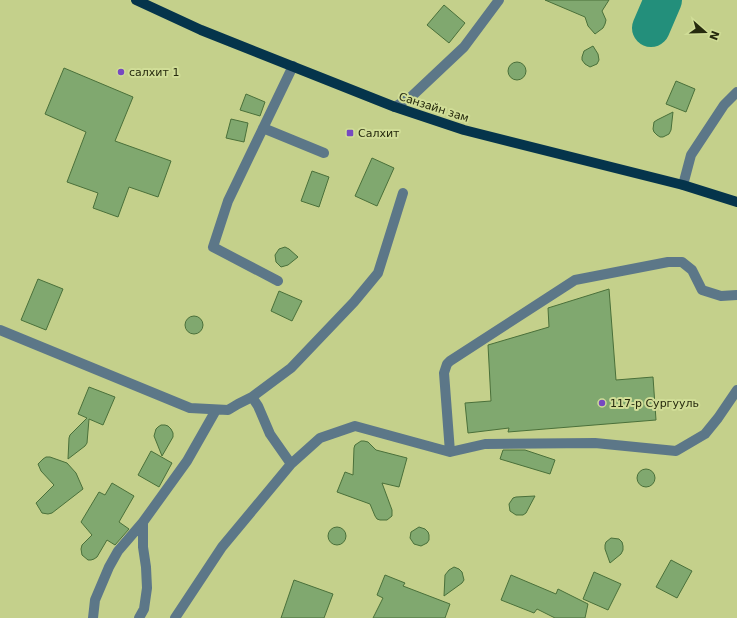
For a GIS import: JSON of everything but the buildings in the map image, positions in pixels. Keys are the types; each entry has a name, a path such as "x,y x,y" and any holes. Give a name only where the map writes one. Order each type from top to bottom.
{"main road":[{"name":"Санзайн зам","path":"136,0 201,30 395,107 464,130 683,185 737,202"}],"street":[{"path":"395,107 412,96 464,47 499,0"},
{"path":"278,282 213,247 228,201 293,66"},
{"path":"683,185 691,155 724,105 737,92"},
{"path":"263,128 324,153"},
{"path":"0,330 190,408 228,410 252,397 291,368 354,302 378,273 403,193"},
{"path":"450,452 444,373 447,364 575,280 668,262 682,262 692,270 702,290 721,296 737,296"},
{"path":"175,618 222,546 291,464 320,438 355,426 450,452 485,444 595,443 676,451 705,434 737,390"},
{"path":"252,397 258,406 270,434 291,464"},
{"path":"92,618 95,600 109,567 118,551 143,522 187,461 216,410"},
{"path":"139,618 144,609 147,588 143,547 143,522"}],"waterway":[{"path":"651,28 663,0"}],"place":[{"name":"салхит 1","path":"121,72"},
{"name":"Салхит","path":"350,133"},
{"name":"117-р Сургууль","path":"602,403"}]}
